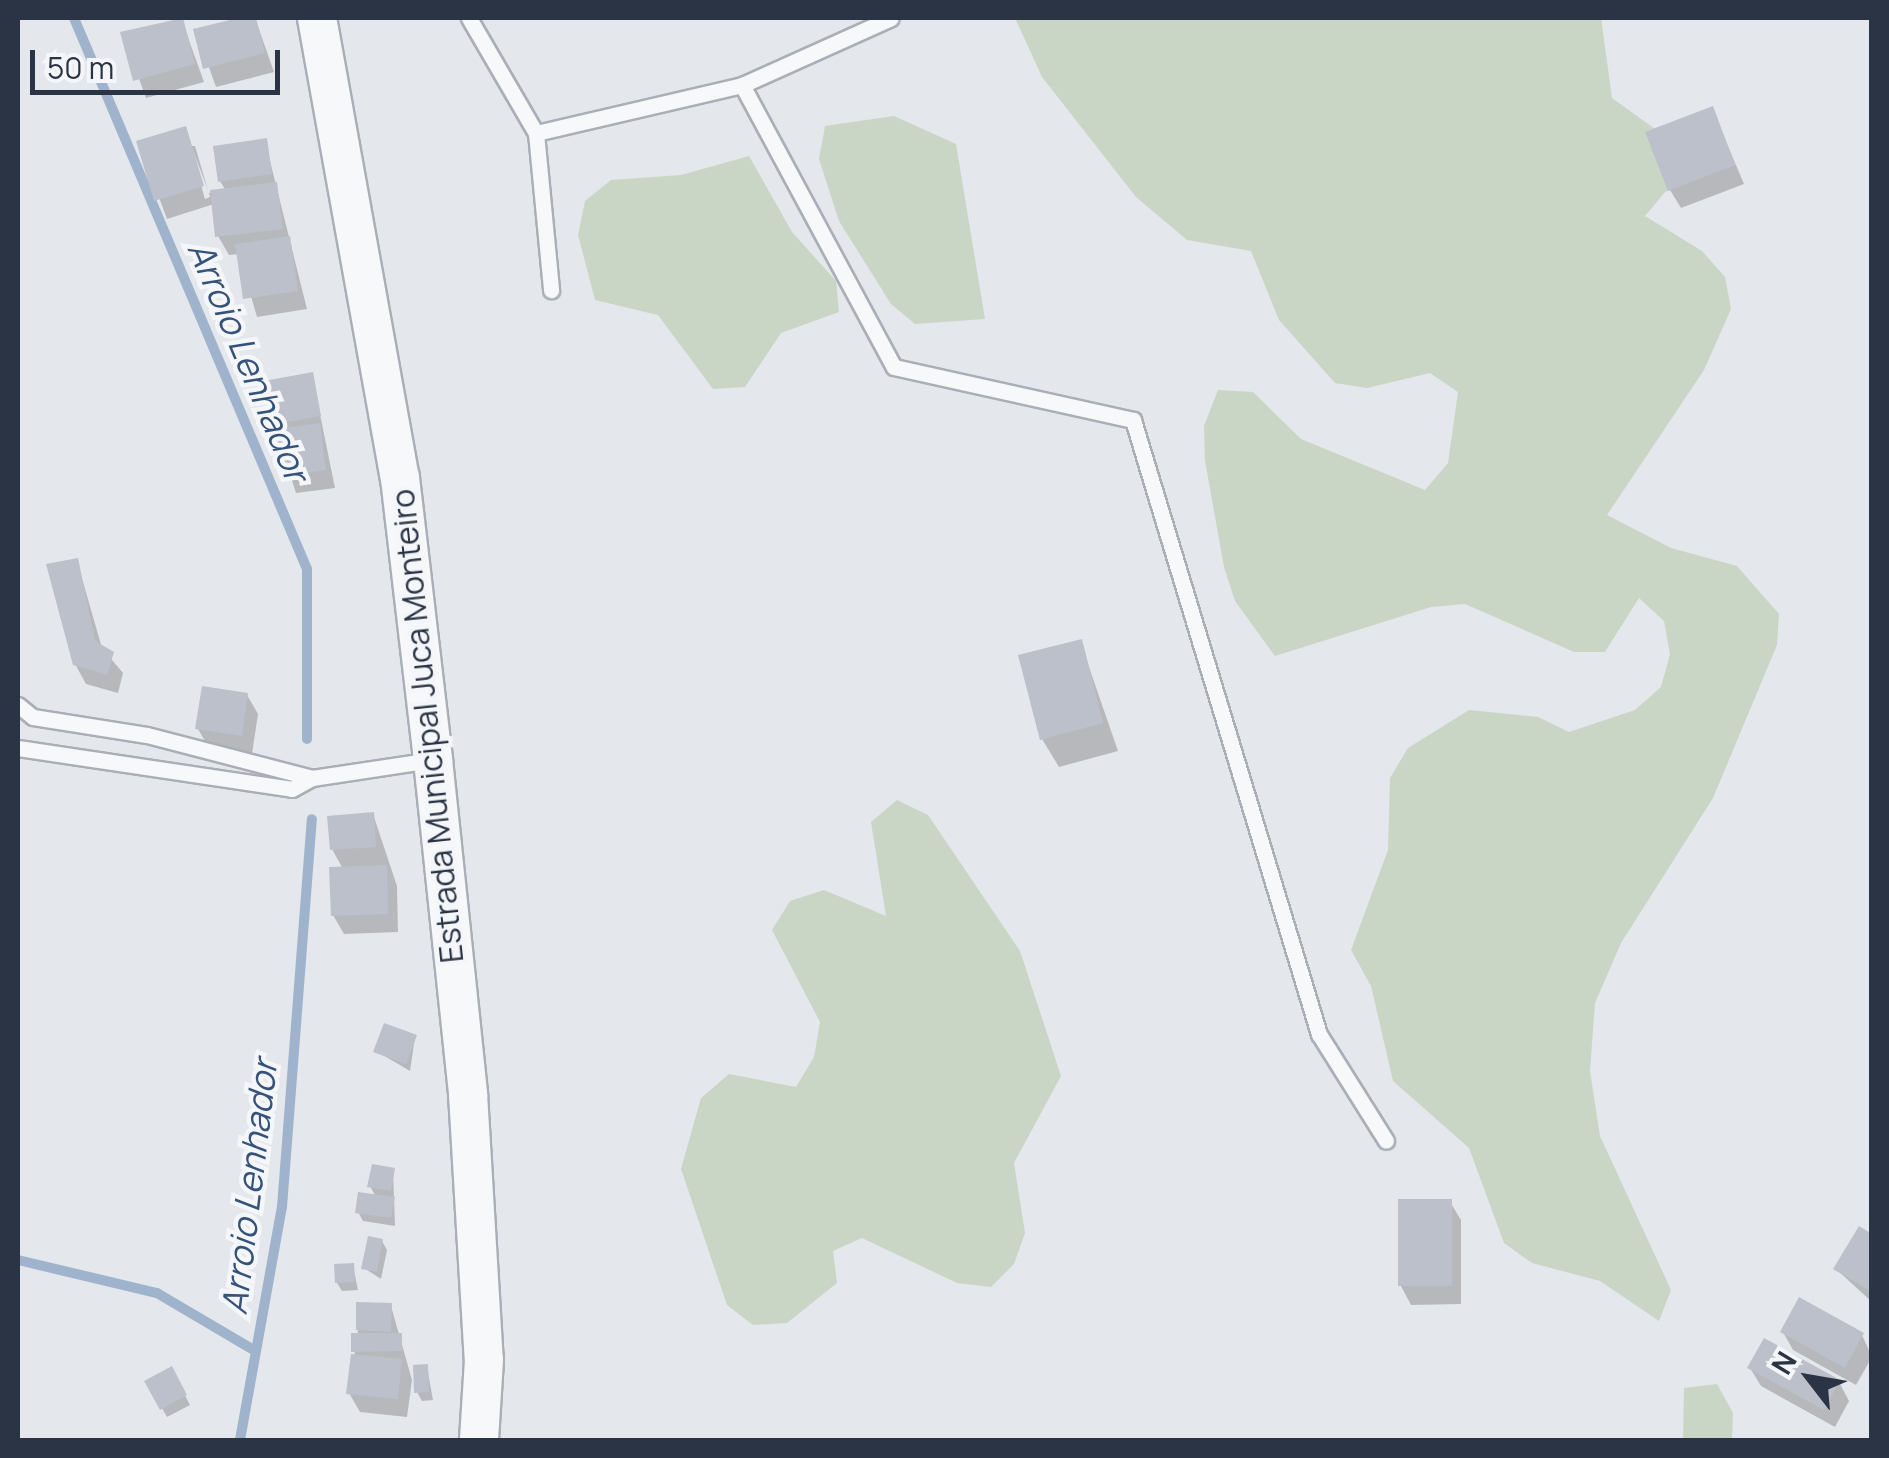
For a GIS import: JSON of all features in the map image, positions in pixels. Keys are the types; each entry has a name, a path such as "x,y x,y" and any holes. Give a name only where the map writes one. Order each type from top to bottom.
{"street":[{"name":"Estrada Municipal Juca Monteiro","path":"317,18 400,478 433,760 468,1094 484,1360 479,1440"}],"lane":[{"path":"469,18 536,133 551,290"},
{"path":"536,133 742,84 891,18"},
{"path":"742,84 894,367 1133,420 1319,1034 1386,1141"},
{"path":"18,705 33,718 147,734 312,778"},
{"path":"18,748 232,786 292,789 312,778 433,760"}],"green space":[{"path":"1015,18 1601,18 1612,98 1694,157 1725,166 1665,192 1645,216 1702,251 1725,277 1731,309 1704,370 1607,515 1671,548 1737,566 1779,614 1777,645 1713,798 1621,943 1595,1003 1590,1071 1600,1136 1671,1290 1659,1321 1600,1281 1532,1263 1504,1243 1469,1148 1393,1081 1371,986 1351,950 1388,850 1390,778 1408,748 1469,710 1538,717 1569,732 1635,710 1661,687 1670,654 1664,621 1639,598 1605,652 1574,652 1465,604 1431,607 1275,656 1235,601 1224,567 1205,461 1204,426 1218,390 1253,392 1301,439 1425,490 1448,463 1458,392 1430,373 1367,388 1335,383 1279,320 1251,251 1187,240 1136,197 1042,77"},
{"path":"894,116 956,144 985,319 915,324 891,304 839,221 819,159 825,126"},
{"path":"749,156 792,232 836,281 839,312 781,333 745,387 713,389 658,315 595,300 578,235 585,201 611,180 681,175"},
{"path":"897,800 928,815 1020,951 1061,1076 1014,1163 1025,1233 1014,1264 991,1287 957,1283 862,1238 833,1251 837,1283 787,1323 753,1325 727,1305 681,1169 701,1098 729,1074 796,1087 814,1057 820,1022 772,930 790,901 824,890 886,916 871,822"},
{"path":"1717,1384 1733,1413 1732,1440 1683,1440 1684,1388"}],"building":[{"path":"183,18 195,64 133,81 120,32"},
{"path":"238,18 256,18 265,53 203,69 193,29"},
{"path":"1713,106 1735,165 1668,191 1645,132"},
{"path":"186,126 204,186 154,201 136,141"},
{"path":"267,138 272,174 218,182 213,146"},
{"path":"277,182 283,229 215,237 210,190"},
{"path":"290,236 298,291 243,299 235,244"},
{"path":"313,372 321,416 271,425 264,381"},
{"path":"320,423 326,470 282,476 277,429"},
{"path":"78,558 95,641 114,652 107,675 73,665 46,564"},
{"path":"1082,639 1103,723 1040,740 1018,655"},
{"path":"202,686 248,693 242,736 195,729"},
{"path":"374,812 376,847 330,850 327,816"},
{"path":"387,865 388,914 331,916 329,867"},
{"path":"384,1023 417,1035 406,1064 373,1052"},
{"path":"372,1164 395,1168 391,1191 367,1187"},
{"path":"358,1192 395,1197 391,1218 355,1213"},
{"path":"1398,1199 1452,1199 1452,1286 1398,1286"},
{"path":"1859,1226 1872,1234 1872,1292 1833,1269"},
{"path":"368,1236 383,1239 377,1272 361,1269"},
{"path":"354,1263 355,1282 335,1283 334,1264"},
{"path":"1799,1297 1864,1333 1845,1368 1780,1332"},
{"path":"356,1302 392,1303 391,1332 356,1330"},
{"path":"351,1333 402,1333 402,1351 351,1352"},
{"path":"1764,1338 1840,1380 1824,1410 1747,1368"},
{"path":"351,1354 402,1359 398,1399 346,1394"},
{"path":"428,1364 429,1392 414,1393 413,1365"},
{"path":"172,1366 187,1395 160,1410 144,1381"}],"waterway":[{"name":"Arroio Lenhador","path":"74,18 307,569 307,739"},
{"name":"Arroio Lenhador","path":"240,1440 282,1207 312,819"},
{"path":"18,1260 157,1293 252,1349"}]}
